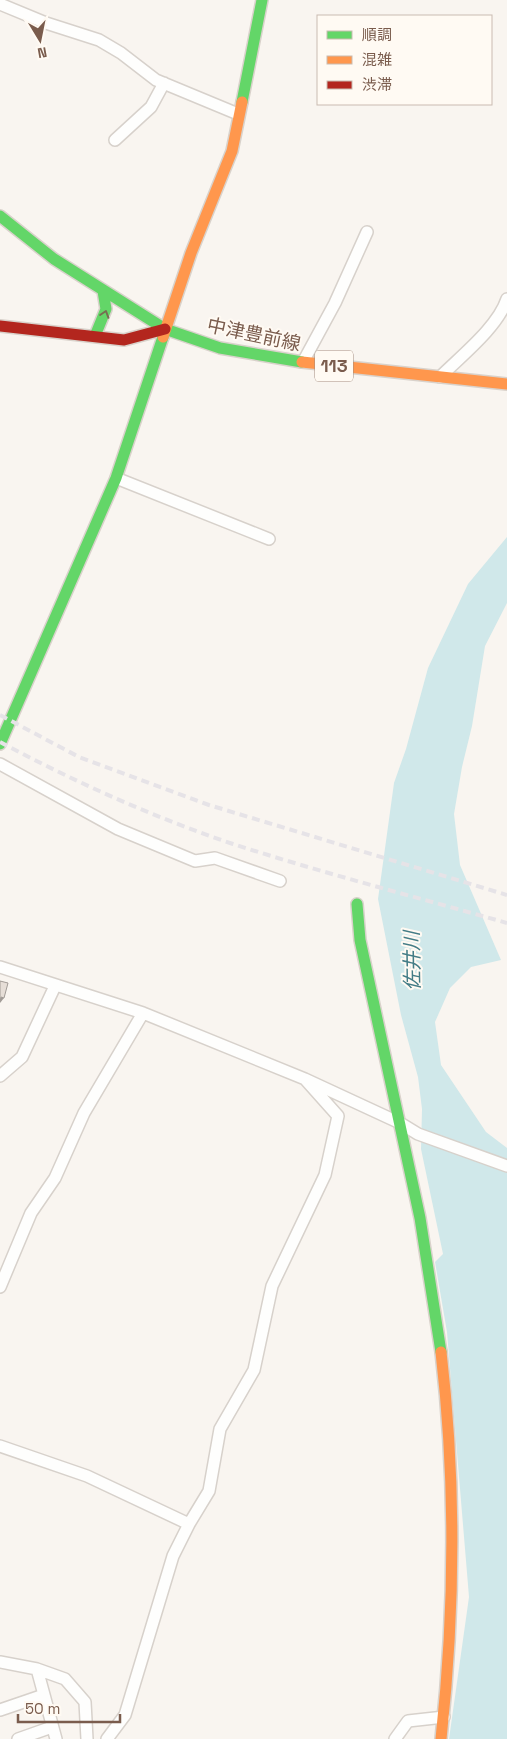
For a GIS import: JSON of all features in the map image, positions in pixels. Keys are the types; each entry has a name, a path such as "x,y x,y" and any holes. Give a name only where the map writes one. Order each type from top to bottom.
{"street":[{"path":"0,744 116,478 191,253 232,151 262,0"},
{"path":"0,4 46,23 100,40 164,83 238,114"},
{"path":"115,140 152,107 164,83"},
{"name":"中津豊前線","path":"0,216 5,225 54,259 165,330 220,348 303,362 507,384"},
{"path":"303,362 335,302 367,232"},
{"path":"95,336 106,315 108,304 102,291"},
{"path":"440,377 492,324 507,299"},
{"path":"0,326 124,340 165,330"},
{"path":"116,478 269,539"},
{"path":"0,764 118,829 144,840 195,861 215,858 280,882"},
{"path":"358,904 360,940 427,1258 446,1396 453,1570 441,1739"},
{"path":"0,967 143,1013 305,1080 400,1123 412,1132 507,1166"},
{"path":"0,1076 22,1058 55,986"},
{"path":"0,1287 31,1213 55,1178 84,1113 143,1013"},
{"path":"107,1739 125,1715 173,1556 189,1524 209,1491 220,1429 254,1370 272,1286 325,1175 338,1116 305,1080"},
{"path":"0,1446 87,1476 189,1524"},
{"path":"0,1662 36,1669 65,1679 85,1702 87,1739"},
{"path":"36,1669 56,1739"},
{"path":"0,1710 44,1695"},
{"path":"395,1739 408,1722 444,1716"},
{"path":"18,1739 52,1727"}],"water":[{"name":"佐井川","path":"507,537 507,603 485,646 472,726 462,767 454,814 460,865 501,960 471,967 450,988 435,1022 441,1065 486,1132 507,1148 507,1739 449,1739 469,1597 447,1332 435,1262 443,1254 421,1149 422,1109 418,1077 401,1015 378,899 394,783 406,749 428,668 468,584"}],"building":[{"path":"0,981 8,983 4,998 1,997 0,1002"}],"railway":[{"path":"0,715 79,757 209,805 507,895"},
{"path":"0,742 115,798 203,834 301,865 507,923"}],"traffic: fast":[{"path":"242,102 262,0"},
{"path":"0,216 54,259 165,329 220,348 302,362"},
{"path":"95,336 106,309 103,291"},
{"path":"0,744 116,478 163,337"},
{"path":"357,904 360,940 420,1218 441,1352"}],"traffic: slow":[{"path":"163,337 191,253 232,151 242,102"},
{"path":"302,362 507,384"},
{"path":"441,1352 449,1449 452,1546 449,1642 441,1739"}],"traffic: jam":[{"path":"0,326 124,340 165,329"}]}
